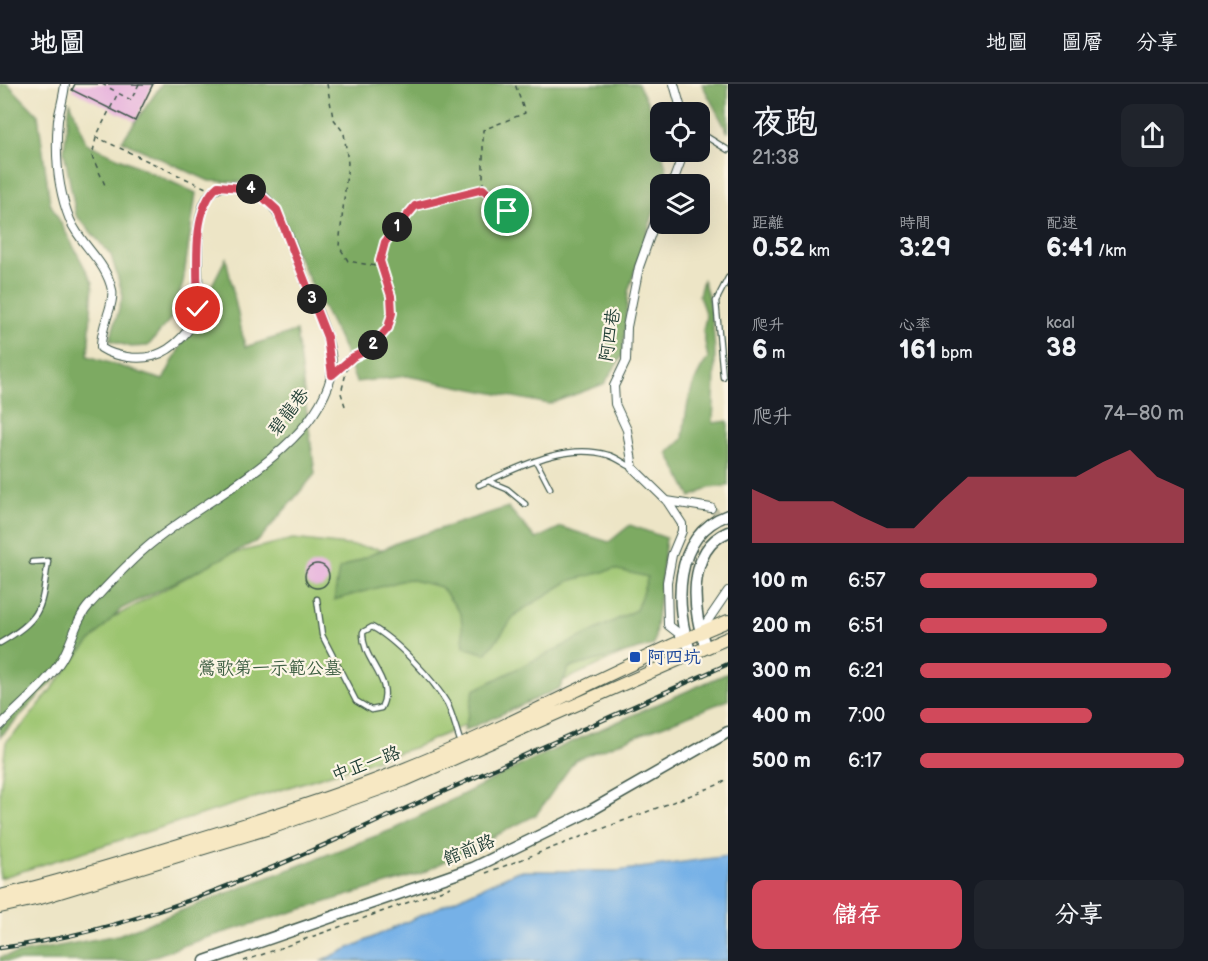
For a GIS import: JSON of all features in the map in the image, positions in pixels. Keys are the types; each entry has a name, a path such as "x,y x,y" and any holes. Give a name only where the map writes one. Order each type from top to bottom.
{"main road":[{"name":"中正一路","path":"0,907 51,894 276,826 405,780 602,677 728,621"},
{"name":"中正一路","path":"0,896 50,884 277,815 463,749 728,638"}],"street":[{"path":"65,84 56,156 59,183 70,220 84,244 100,261 113,292 100,335 101,348 110,354 151,357 171,349 189,328 198,309 196,272 202,212 212,191 218,186 254,189 277,210 327,337 332,375"},
{"path":"674,84 679,102"},
{"name":"阿四巷","path":"633,468 627,430 615,404 614,386 626,361 627,327 639,267 651,234"},
{"name":"碧龍巷","path":"0,726 59,664 76,624 88,606 146,548 222,495 291,442 319,405 332,375"},
{"path":"633,468 667,501 676,513 682,531 669,567 668,625 686,639"},
{"path":"667,501 711,508"},
{"path":"691,653 681,618 680,579 685,559 703,532 728,515"},
{"path":"706,647 700,632 696,582 701,562 711,546 728,532"},
{"path":"700,632 728,591"},
{"name":"館前路","path":"205,961 473,868 590,811 728,732"}],"lane":[{"path":"710,139 728,150"},
{"path":"723,377 716,301 728,278"},
{"path":"479,485 536,461 568,453 608,455 633,468"},
{"path":"536,461 550,488"},
{"path":"488,481 507,489 525,504"},
{"path":"0,643 28,627 42,607 48,561 32,562"},
{"path":"317,599 322,636 356,701 371,710 381,708 386,699 385,685 363,642 363,632 372,627 386,635 418,666 447,704 463,749"}],"path":[{"path":"102,84 131,100 139,84"},
{"path":"327,84 333,118 344,133 348,163 339,246 348,261 382,267"},
{"path":"483,189 483,130 525,113 515,84"},
{"path":"105,186 92,156 96,137 118,93"},
{"path":"96,137 212,191"},
{"path":"345,406 341,393 341,382 348,364 353,357 370,349 388,328 392,313 391,296 380,261 385,242 415,206 483,189"},
{"path":"483,189 518,218"},
{"path":"332,375 348,364"}],"green space":[{"path":"0,84 8,84 38,115 50,203 93,283 88,356 163,380 226,258 245,347 296,331 315,474 259,540 121,609 0,737"},
{"path":"162,84 638,84 650,107 650,162 665,162 667,171 666,174 650,174 650,224 628,292 623,355 604,384 549,404 407,376 356,382 343,347 261,183 209,181 122,141"},
{"path":"702,84 728,84 728,133"},
{"path":"70,101 86,143 196,193 183,283 172,317 148,346 130,347 110,340 123,295 111,255 76,215 64,151"},
{"path":"703,280 714,333 713,423 728,421 728,486 709,488 691,497 668,453 683,439 696,377 708,358 703,331 706,316 699,295"},
{"path":"508,507 536,539 561,527 609,542 630,525 666,538 654,645 569,668 560,688 464,731 474,690 636,610 648,577 614,569 569,581 517,613 486,654 464,647 461,614 441,587 408,579 334,600 339,569 399,542"},
{"name":"鶯歌第一示範公墓","path":"293,539 435,555 660,563 649,642 416,747 0,878 0,791 6,742 25,723 103,623 227,555"},
{"path":"728,673 728,700 575,760 536,815 420,874 202,939 141,961 0,961 0,957 118,935 394,829 531,760"}],"water":[{"path":"728,856 728,961 321,961 518,871 617,871"}],"building":[{"path":"75,84 153,84 135,121 72,90"},
{"path":"317,564 322,565 328,571 328,581 322,587 317,588 312,587 306,581 305,576 306,571 312,565"}],"tunnel":[{"path":"711,508 728,524"}],"railway":[{"path":"0,948 51,940 101,928 199,897 295,858 728,664"}],"place":[{"name":"阿四坑","path":"635,657"}],"route":[{"path":"198,309 196,272 202,212 208,194 218,186 254,189 277,210 327,337 332,375 348,364 353,357 370,349 388,328 392,313 391,296 380,261 385,242 415,206 483,189 507,211"}]}
